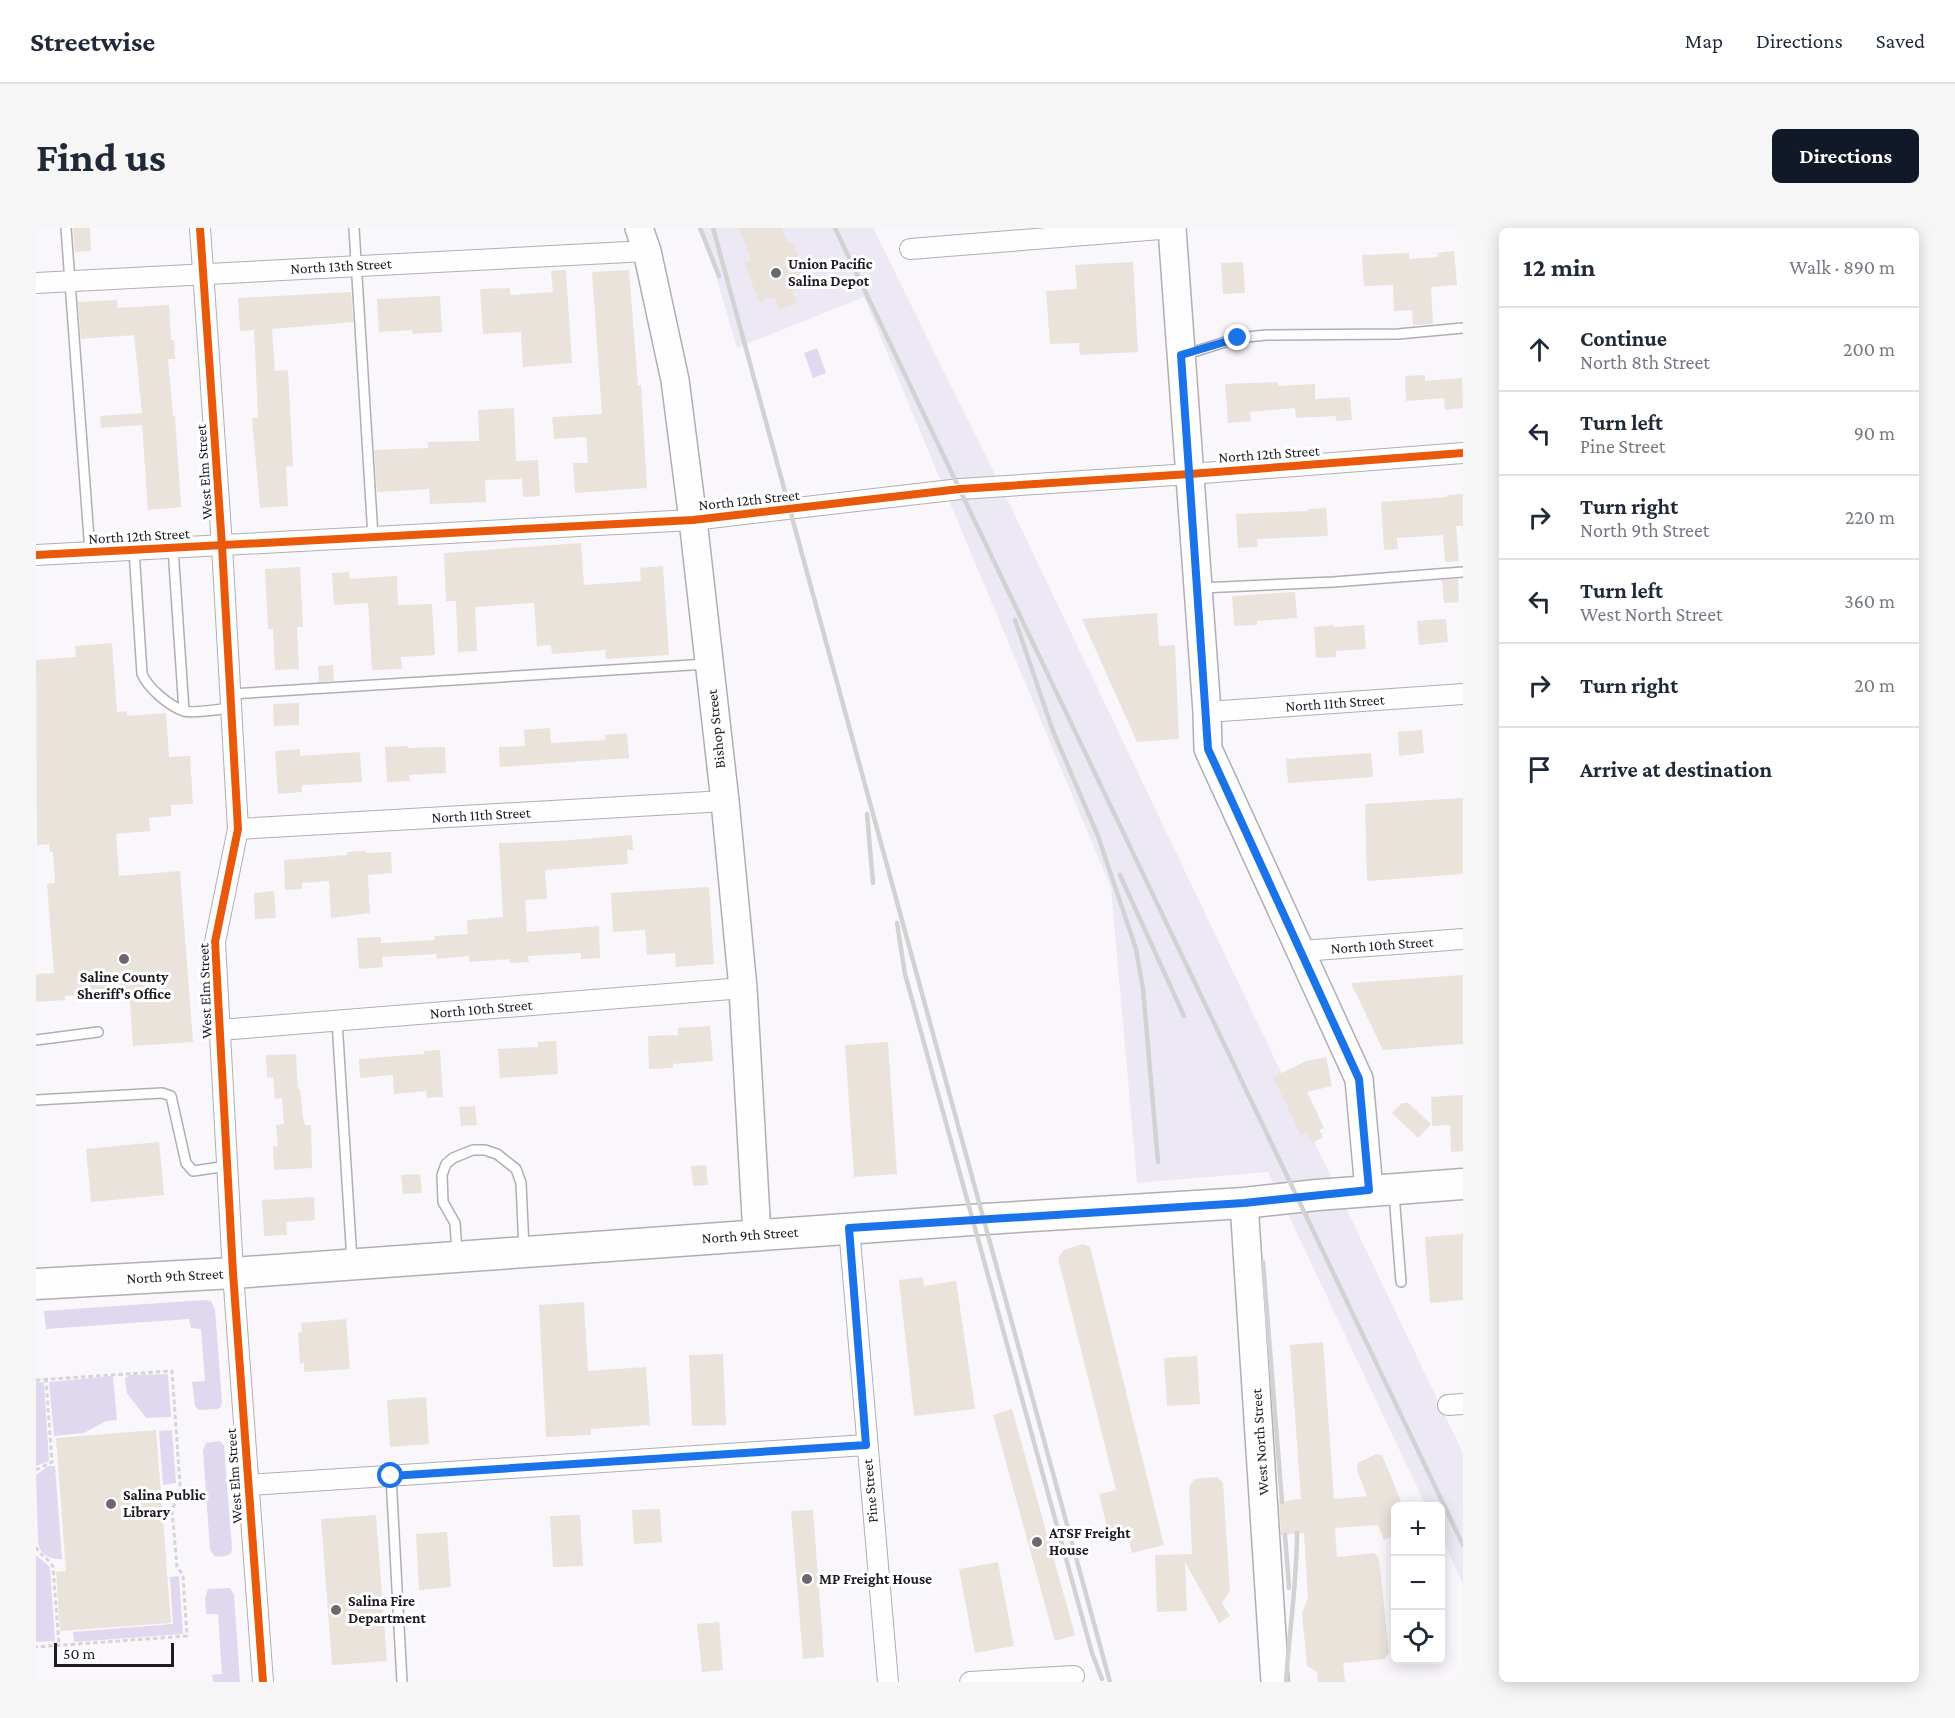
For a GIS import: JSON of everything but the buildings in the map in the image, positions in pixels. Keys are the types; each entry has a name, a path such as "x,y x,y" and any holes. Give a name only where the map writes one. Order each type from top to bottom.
{"main road":[{"name":"North 9th Street","path":"36,1284 233,1273 849,1228 1244,1203 1381,1189 1463,1184"}],"street":[{"name":"West Elm Street","path":"200,228 222,546 238,829 215,942 233,1273 263,1682"},
{"path":"910,249 1172,228 1208,749 1359,1079 1381,1189"},
{"name":"North 13th Street","path":"36,283 356,266 643,240"},
{"name":"Bishop Street","path":"643,240 675,380 693,520 725,801 742,988 757,1235"},
{"name":"North 12th Street","path":"36,555 693,520 960,489 1463,453"},
{"name":"North 11th Street","path":"1207,712 1463,694"},
{"name":"North 11th Street","path":"238,829 725,801"},
{"name":"North 10th Street","path":"1302,951 1463,939"},
{"name":"North 10th Street","path":"220,1030 742,988"},
{"name":"West North Street","path":"1244,1203 1275,1682"},
{"name":"Pine Street","path":"849,1228 888,1682"},
{"path":"248,1485 866,1445"},
{"path":"970,1682 1074,1676"}],"lane":[{"path":"66,228 90,552"},
{"path":"354,228 373,538"},
{"path":"1181,355 1238,338 1266,335 1398,334 1463,328"},
{"path":"173,548 184,711"},
{"path":"134,550 142,674 153,692 184,711 231,701 709,664"},
{"path":"1198,588 1333,582 1463,572"},
{"path":"336,1021 352,1264"},
{"path":"36,1040 98,1032"},
{"path":"36,1100 162,1093 171,1096 186,1164 193,1171 228,1166"},
{"path":"457,1257 455,1223 443,1202 442,1174 446,1164 453,1158 473,1150 485,1150 497,1154 516,1169 521,1183 524,1252"},
{"path":"1381,1189 1401,1282"},
{"path":"391,1476 402,1682"}],"path":[{"path":"36,1380 172,1371 180,1485 172,1510 177,1566 183,1575 187,1636 36,1647"},
{"path":"36,1470 52,1462 46,1379"},
{"path":"36,1547 42,1557 53,1567 58,1645"}],"shaded area":[{"path":"702,228 873,228 1011,507 1463,1453 1463,1584 1445,1545 1445,1502 1424,1502 1268,1172 1137,1183 1111,888 864,297 737,348"},
{"path":"817,348 826,373 813,378 804,353"},
{"path":"211,1301 215,1309 222,1402 221,1407 217,1409 199,1410 195,1406 192,1382 205,1381 201,1329 191,1328 189,1319 46,1329 44,1311"},
{"path":"168,1374 171,1417 146,1418 127,1393 125,1378 130,1375"},
{"path":"113,1376 117,1420 106,1421 84,1433 54,1436 49,1382"},
{"path":"36,1382 44,1382 49,1461 36,1466"},
{"path":"172,1430 176,1483 163,1485 159,1431"},
{"path":"220,1441 224,1446 232,1548 231,1553 221,1557 214,1556 210,1549 203,1451 206,1443"},
{"path":"48,1466 55,1466 62,1559 43,1554 38,1542 36,1475"},
{"path":"36,1555 50,1567 55,1641 36,1642"},
{"path":"179,1576 183,1634 74,1642 73,1632 173,1624 170,1577"},
{"path":"230,1588 234,1595 240,1682 213,1682 212,1675 222,1674 218,1614 206,1614 205,1598 208,1589"}],"railway":[{"path":"700,228 719,276"},
{"path":"713,228 1110,1682"},
{"path":"835,228 1463,1545"},
{"path":"1015,620 1053,731 1098,836 1136,949 1143,989 1158,1162"},
{"path":"867,814 873,883"},
{"path":"1120,875 1184,1016"},
{"path":"897,923 905,974 1092,1653 1102,1679"},
{"path":"1263,1262 1282,1502"},
{"path":"1286,1682 1296,1571 1297,1533"},
{"path":"1285,1535 1289,1588"}],"cycle path":[{"path":"200,228 222,546 238,829 215,942 233,1273 263,1682"},
{"path":"36,555 693,520 960,489 1463,453"}],"place":[{"name":"Union Pacific Salina Depot","path":"776,273"},
{"name":"Saline County Sheriff's Office","path":"124,959"},
{"name":"Salina Public Library","path":"111,1504"},
{"name":"ATSF Freight House","path":"1037,1542"},
{"name":"MP Freight House","path":"807,1579"},
{"name":"Salina Fire Department","path":"336,1610"}],"route":[{"path":"391,1476 866,1445 849,1228 1244,1203 1369,1190 1359,1079 1208,749 1181,355 1238,338"}]}
